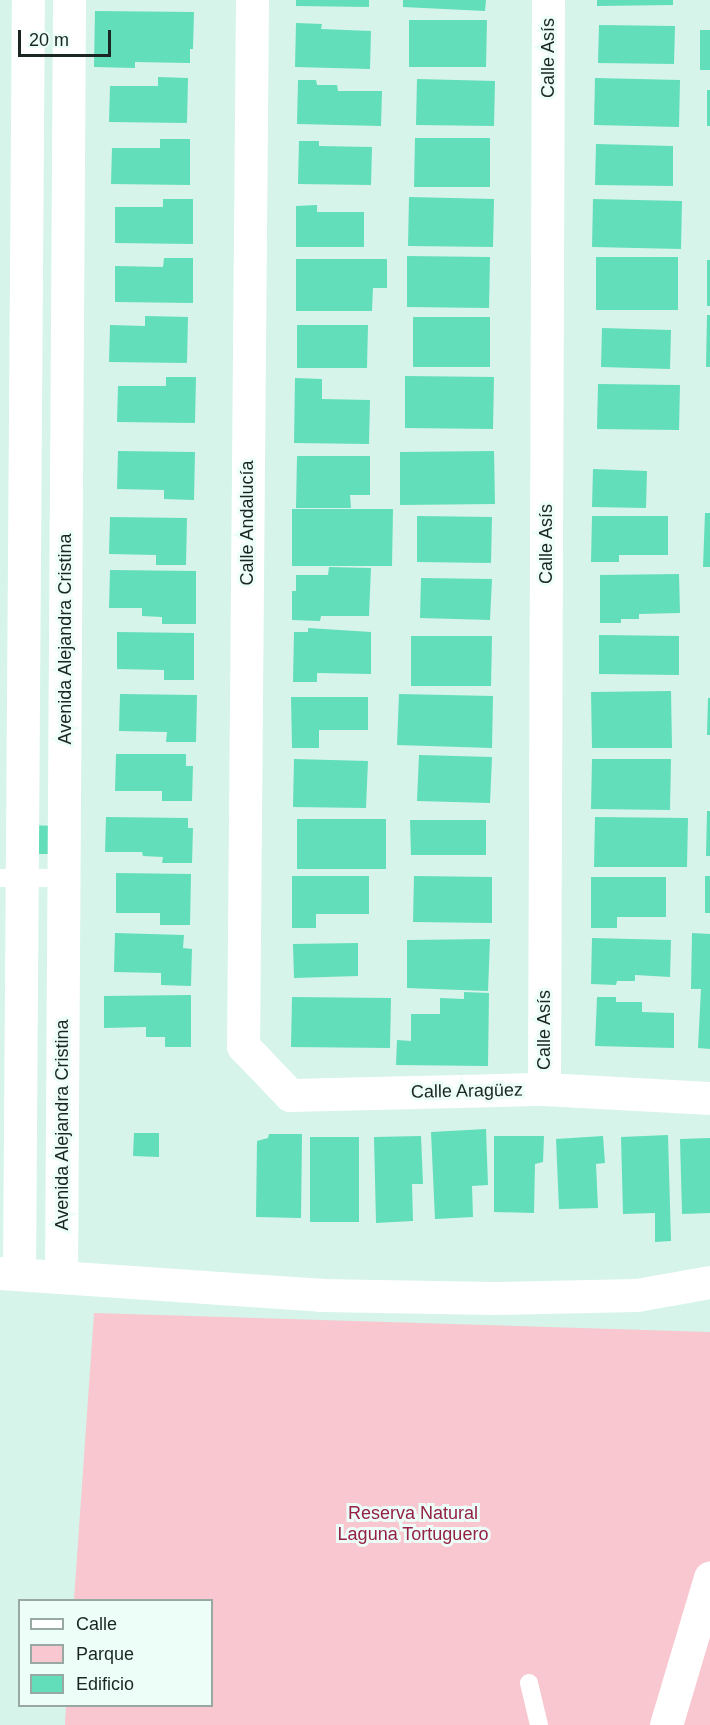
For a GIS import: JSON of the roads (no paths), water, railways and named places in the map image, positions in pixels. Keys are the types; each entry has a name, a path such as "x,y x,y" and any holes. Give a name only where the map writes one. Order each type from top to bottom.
{"street":[{"path":"28,0 12,444 9,1274 320,1296 494,1298 638,1295 710,1282"},
{"name":"Avenida Alejandra Cristina","path":"61,1277 69,0"},
{"name":"Calle Andalucía","path":"243,1046 252,0"},
{"name":"Calle Asís","path":"544,1089 548,0"},
{"path":"13,403 66,404"},
{"path":"12,444 66,443"},
{"name":"Calle Aragüez","path":"243,1046 290,1095 544,1089 710,1098"},
{"path":"666,1725 710,1577"}],"lane":[{"path":"11,878 64,878"},
{"path":"529,1683 539,1725"}],"park label":[{"name":"Reserva Natural Laguna Tortuguero","path":"413,1524"}]}
